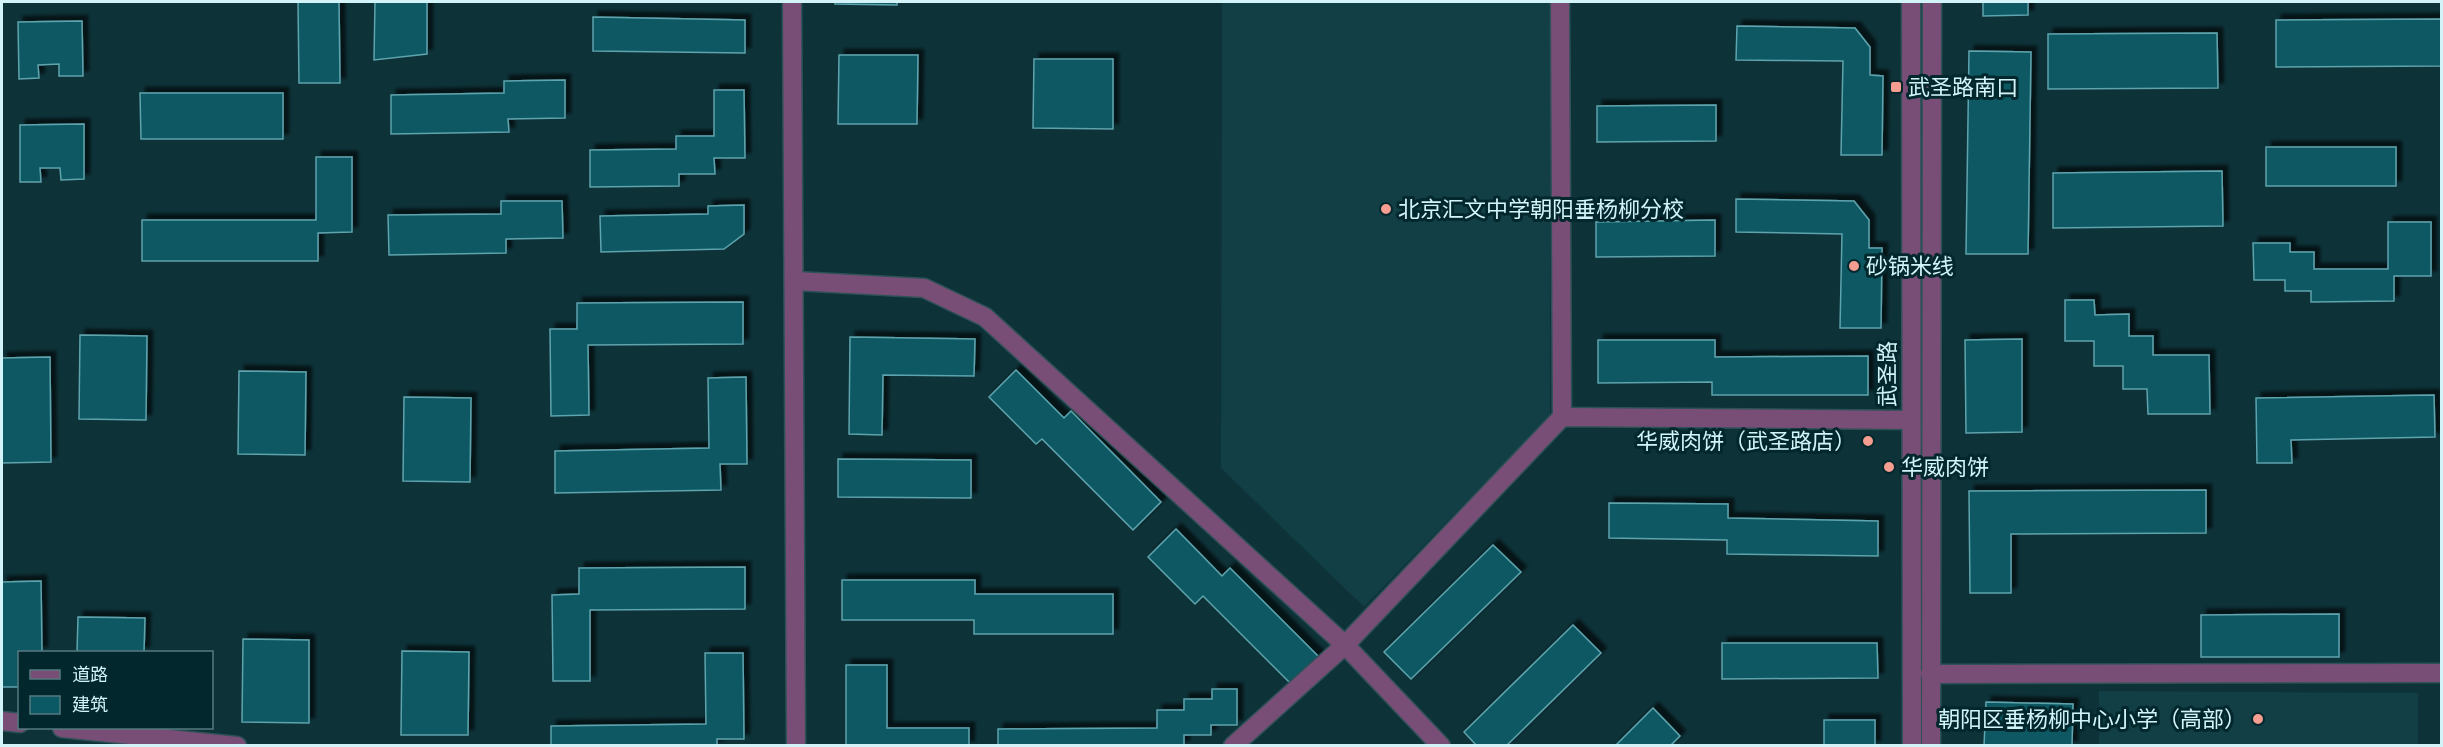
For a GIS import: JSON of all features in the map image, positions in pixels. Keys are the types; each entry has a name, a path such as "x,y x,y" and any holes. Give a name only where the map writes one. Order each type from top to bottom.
{"street":[{"path":"792,2 796,746"},
{"path":"1233,746 1345,645 1562,417 1560,2"},
{"name":"武圣路","path":"1911,2 1912,746"},
{"name":"武圣路","path":"1931,746 1932,2"},
{"path":"795,281 924,288 986,317 1345,645 1441,746"},
{"path":"1562,417 1911,420"},
{"path":"1930,674 2442,673"},
{"path":"2,721 18,723"},
{"path":"72,729 237,746"}],"shaded area":[{"name":"北京汇文中学朝阳垂杨柳分校","path":"1222,2 1551,2 1550,416 1364,607 1221,468"},
{"name":"朝阳区垂杨柳中心小学（高部）","path":"2099,691 2418,693 2418,745 2099,745"}],"building":[{"path":"298,2 339,2 340,83 299,83"},
{"path":"375,2 427,2 427,54 374,60"},
{"path":"835,2 897,2 897,5 835,4"},
{"path":"1983,2 2028,2 2028,15 1983,16"},
{"path":"593,17 745,20 745,53 593,51"},
{"path":"2442,19 2442,66 2276,67 2276,20"},
{"path":"82,21 83,76 59,76 59,64 38,65 39,78 19,79 18,22"},
{"path":"1737,26 1855,28 1870,47 1870,75 1883,76 1882,155 1841,155 1843,61 1736,60"},
{"path":"2217,33 2218,88 2048,89 2048,34"},
{"path":"1969,51 2031,52 2028,254 1966,254"},
{"path":"839,55 918,55 917,124 838,124"},
{"path":"1034,59 1113,59 1113,129 1033,128"},
{"path":"565,80 565,118 508,119 509,132 391,134 391,95 504,93 504,81"},
{"path":"714,90 744,90 745,158 714,158 715,174 679,174 679,186 590,187 590,150 676,149 676,136 714,136"},
{"path":"140,93 283,93 283,139 141,139"},
{"path":"1716,105 1716,141 1597,142 1597,106"},
{"path":"84,124 84,179 61,180 60,168 40,168 41,182 20,182 20,125"},
{"path":"2266,147 2396,147 2396,186 2266,186"},
{"path":"316,157 352,157 352,232 318,233 318,261 142,261 142,220 316,220"},
{"path":"2222,171 2223,226 2053,228 2053,173"},
{"path":"1736,199 1854,201 1869,220 1869,248 1882,248 1881,328 1840,328 1842,234 1736,232"},
{"path":"501,201 562,201 563,238 506,239 506,253 389,255 388,215 501,214"},
{"path":"744,205 744,234 724,249 601,252 600,216 708,214 708,206"},
{"path":"1715,220 1715,256 1596,257 1596,222"},
{"path":"2388,222 2431,222 2431,276 2394,276 2394,301 2311,302 2311,291 2285,291 2285,280 2254,280 2253,243 2290,243 2290,252 2314,252 2314,269 2388,269"},
{"path":"2065,300 2094,300 2095,315 2129,314 2129,336 2153,336 2153,355 2209,355 2210,414 2148,414 2147,389 2123,389 2123,366 2094,366 2094,341 2065,341"},
{"path":"743,302 743,344 588,345 589,415 551,416 550,329 577,329 577,303"},
{"path":"80,335 147,336 146,420 79,419"},
{"path":"850,337 975,339 974,376 883,375 882,435 849,434"},
{"path":"2022,339 2022,432 1966,433 1965,340"},
{"path":"1598,340 1715,340 1715,357 1868,356 1868,395 1712,395 1712,382 1598,383"},
{"path":"50,357 51,462 2,463 2,358"},
{"path":"1016,370 1064,418 1071,411 1161,502 1133,530 1042,439 1036,444 989,397"},
{"path":"239,371 306,372 305,455 238,454"},
{"path":"746,377 747,464 720,464 721,490 555,493 555,451 709,448 708,378"},
{"path":"2434,395 2435,437 2291,440 2292,463 2257,463 2256,398"},
{"path":"404,397 471,398 470,482 403,481"},
{"path":"838,459 971,460 971,498 838,497"},
{"path":"2206,490 2206,533 2011,534 2011,593 1970,593 1969,491"},
{"path":"1609,503 1728,504 1728,518 1878,521 1878,556 1727,554 1727,540 1609,538"},
{"path":"1176,529 1222,576 1230,568 1320,658 1292,685 1203,596 1195,604 1148,557"},
{"path":"1493,545 1521,572 1411,679 1384,652"},
{"path":"745,567 745,609 590,610 590,681 553,681 552,595 579,594 579,568"},
{"path":"842,580 975,580 975,594 1113,594 1113,634 974,634 974,620 842,620"},
{"path":"41,581 42,651 18,651 18,687 2,687 2,582"},
{"path":"2339,614 2339,657 2201,657 2201,615"},
{"path":"78,617 145,618 144,651 77,651"},
{"path":"1573,625 1601,653 1506,746 1477,746 1464,732"},
{"path":"243,639 309,640 309,723 242,722"},
{"path":"1722,643 1877,643 1878,678 1722,679"},
{"path":"402,651 469,652 468,735 401,735"},
{"path":"705,653 743,653 744,739 717,739 717,746 551,746 551,726 706,724"},
{"path":"846,665 887,665 887,728 969,728 969,746 846,746"},
{"path":"1212,689 1237,689 1237,725 1211,725 1211,735 1184,735 1184,746 998,746 998,729 1157,728 1157,710 1184,710 1184,699 1212,699"},
{"path":"1986,702 2073,704 2072,746 1984,746"},
{"path":"1653,708 1680,736 1670,746 1615,746"},
{"path":"1824,720 1875,720 1875,746 1824,746"}],"place":[{"name":"武圣路南口","path":"1896,87"},
{"name":"北京汇文中学朝阳垂杨柳分校","path":"1386,209"},
{"name":"砂锅米线","path":"1854,266"},
{"name":"华威肉饼（武圣路店）","path":"1868,441"},
{"name":"华威肉饼","path":"1889,467"},
{"name":"朝阳区垂杨柳中心小学（高部）","path":"2258,719"}]}
